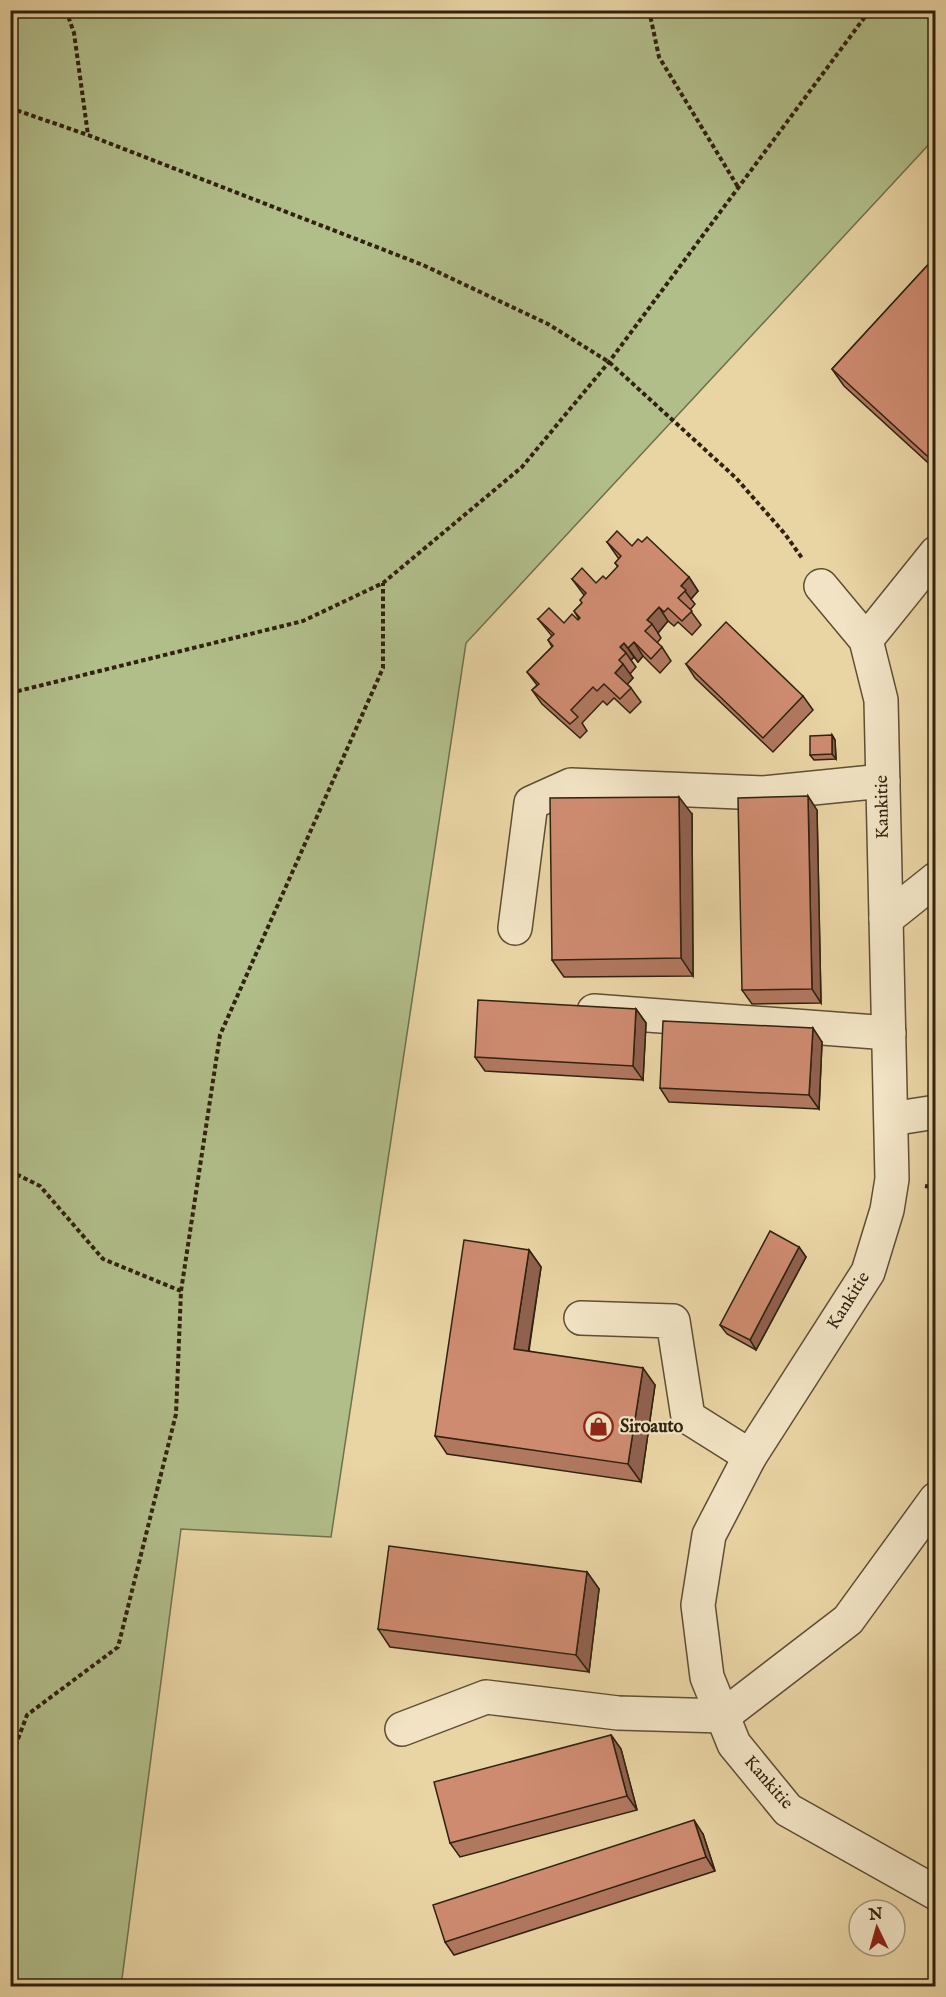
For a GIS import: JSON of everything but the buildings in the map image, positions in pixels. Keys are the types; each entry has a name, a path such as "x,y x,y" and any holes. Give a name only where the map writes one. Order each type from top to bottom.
{"street":[{"path":"866,640 936,553"},
{"name":"Kankitie","path":"821,586 866,640 881,700 892,1179 887,1210 868,1272 750,1456 709,1535 698,1605 707,1677 734,1744 788,1810 936,1893"},
{"path":"515,928 531,803 571,785 764,793 883,781"},
{"path":"886,919 936,879"},
{"path":"563,1009 889,1034"},
{"path":"891,1119 936,1112"},
{"path":"582,1318 673,1321 688,1418 750,1456"},
{"path":"402,1729 486,1697 618,1713 723,1716 848,1620 936,1499"}],"path":[{"path":"66,10 74,33 88,135"},
{"path":"649,10 659,57 738,188"},
{"path":"10,693 303,621 383,583 522,466 609,362 870,10"},
{"path":"10,108 88,135 423,265 548,324 609,362 736,478 785,534 821,586"},
{"path":"10,1760 27,1715 118,1647 176,1414 181,1291 220,1035 383,668 383,583"},
{"path":"10,1171 40,1186 103,1259 181,1291"}],"green space":[{"path":"11,10 935,11 935,138 466,643 331,1537 181,1529 121,1986 11,1986"}],"place":[{"name":"Siroauto","path":"599,1427"}]}
